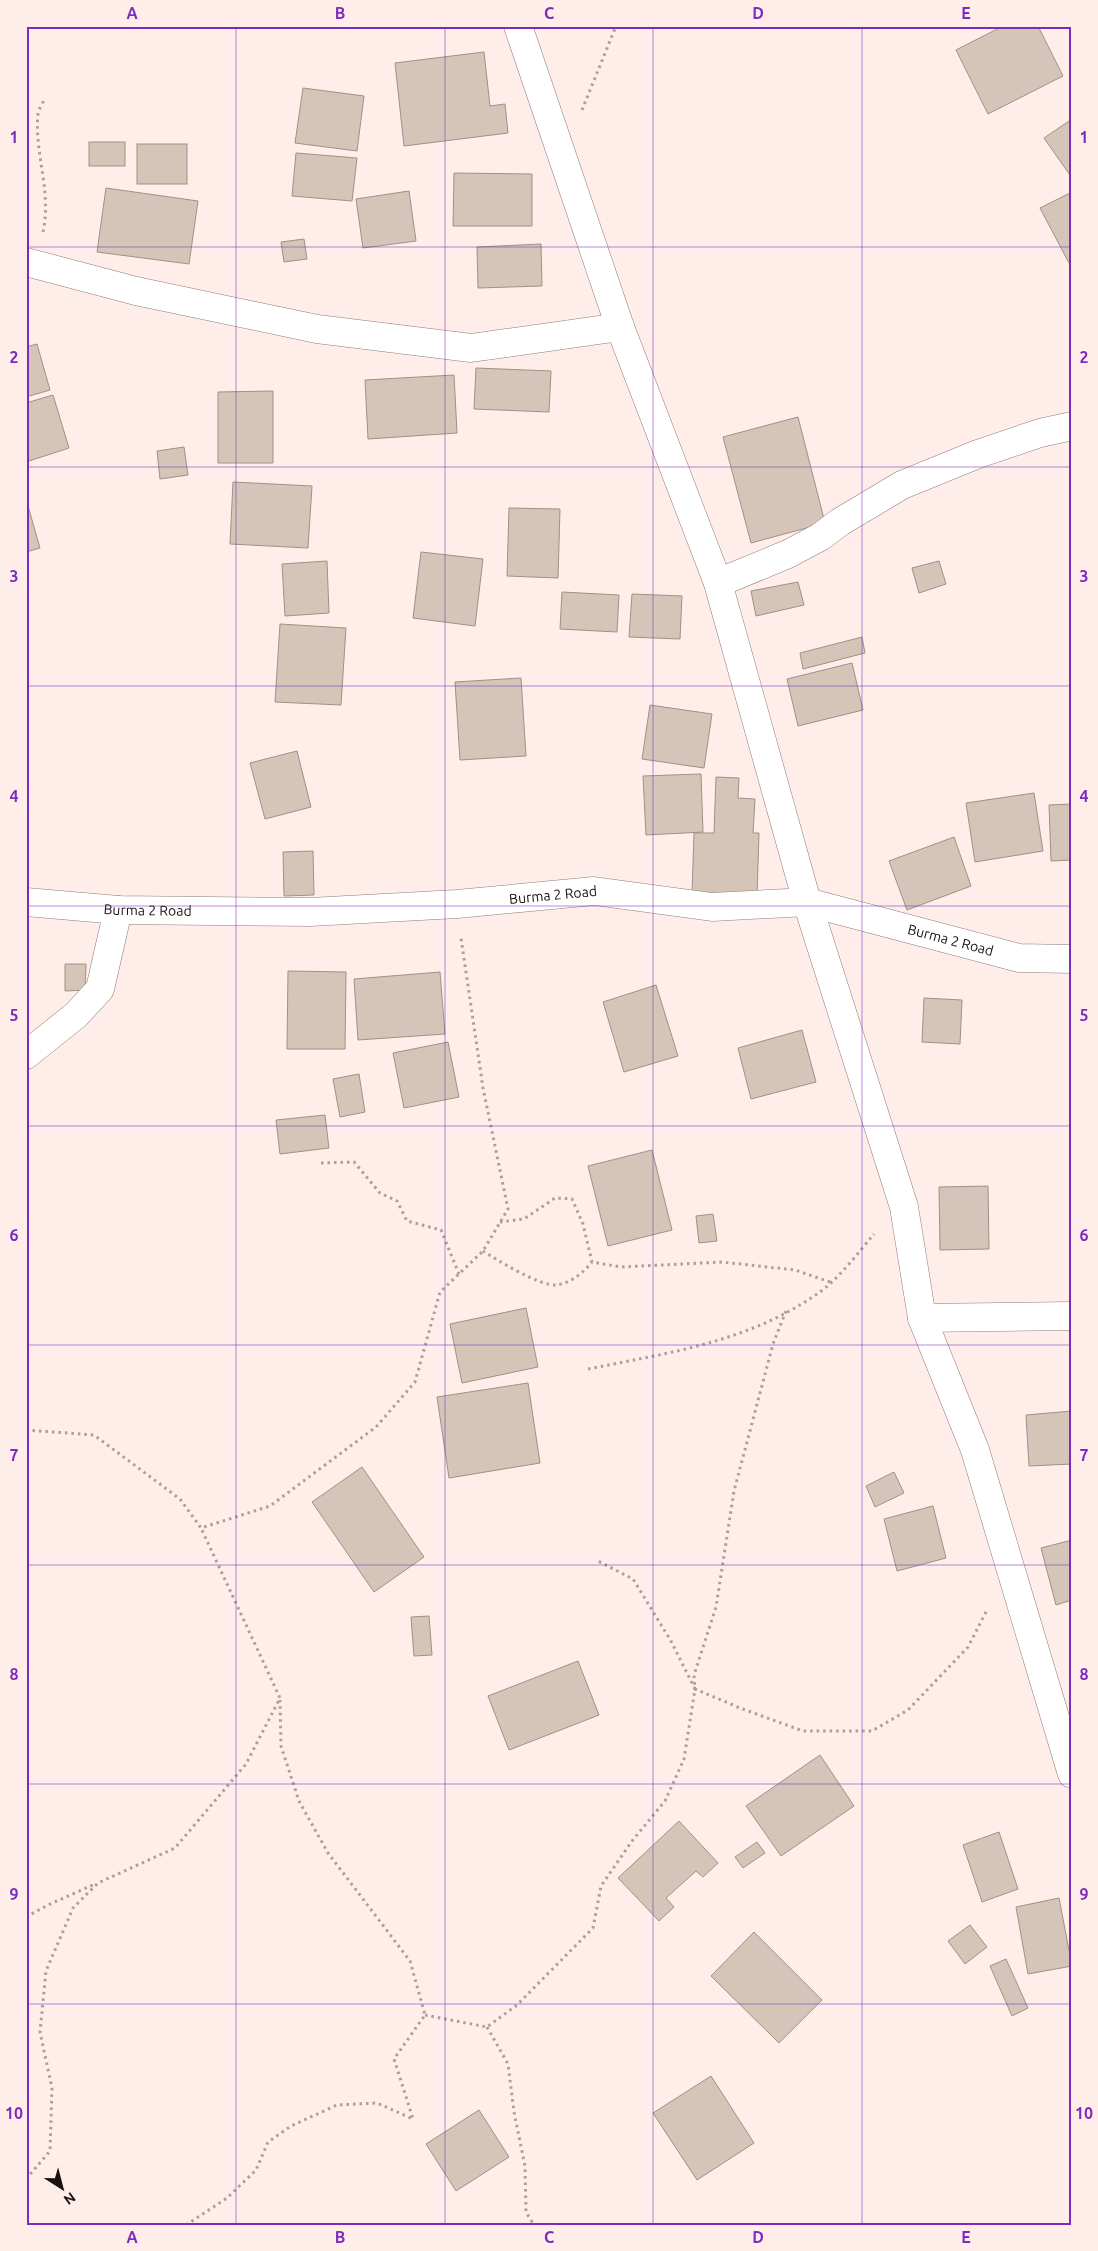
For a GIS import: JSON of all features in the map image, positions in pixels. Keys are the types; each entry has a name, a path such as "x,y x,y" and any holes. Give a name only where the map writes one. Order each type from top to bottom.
{"street":[{"path":"518,26 620,328 718,582 807,902 904,1207 922,1318 975,1450 1072,1774"},
{"path":"31,263 136,291 317,329 471,348 620,328"},
{"path":"718,582 788,554 820,537 840,522 902,485 978,454 1040,433 1072,426"},
{"name":"Burma 2 Road","path":"26,902 118,910 310,912 457,904 594,891 712,907 807,902 1020,958 1072,959"},
{"path":"26,1055 76,1015 100,989 118,910"},
{"path":"922,1318 1072,1316"}],"path":[{"path":"556,141 585,106 616,26"},
{"path":"31,263 45,225 46,189 38,113 44,100"},
{"path":"201,1528 270,1506 376,1427 415,1382 440,1292 483,1250 508,1209 483,1088 457,904"},
{"path":"322,1164 354,1162 380,1193 397,1201 407,1221 441,1230 459,1274"},
{"path":"483,1250 526,1276 556,1285 582,1275 592,1262 584,1224 572,1199 555,1198 524,1219 500,1222"},
{"path":"588,1370 707,1345 762,1325 818,1294 877,1230 904,1207"},
{"path":"592,1262 621,1267 722,1262 795,1270 830,1282"},
{"path":"425,2014 487,2027 517,2005 593,1928 601,1886 632,1841 666,1801 684,1759 695,1688 694,1675 716,1607 734,1491 772,1344 786,1311"},
{"path":"26,1430 94,1435 180,1498 201,1528 280,1698 281,1746 299,1802 328,1853 410,1961 425,2014"},
{"path":"598,1561 633,1579 671,1642 695,1688 740,1708 802,1731 872,1731 908,1710 968,1647 988,1608"},
{"path":"26,1917 48,1905 175,1848 246,1764 280,1698"},
{"path":"26,2179 50,2151 52,2088 40,2032 46,1971 73,1908 98,1883"},
{"path":"186,2225 227,2198 256,2170 268,2142 291,2126 337,2105 377,2103 413,2119 394,2059 425,2014"},
{"path":"487,2027 508,2064 514,2112 525,2166 526,2212 534,2225"}],"building":[{"path":"1003,26 1038,26 1063,76 988,114 956,50"},
{"path":"484,52 490,106 505,104 508,133 404,146 395,63"},
{"path":"303,88 364,96 357,151 295,143"},
{"path":"1072,119 1072,178 1044,138"},
{"path":"89,142 125,142 125,166 89,166"},
{"path":"137,144 187,144 187,184 137,184"},
{"path":"296,153 357,158 352,201 292,196"},
{"path":"454,173 532,174 532,226 453,226"},
{"path":"106,188 198,201 189,264 97,252"},
{"path":"409,191 416,241 363,248 356,199"},
{"path":"1072,192 1072,262 1069,263 1040,208"},
{"path":"304,239 307,259 284,262 281,242"},
{"path":"541,244 542,286 478,288 477,247"},
{"path":"37,344 50,390 26,397 26,347"},
{"path":"476,368 551,371 549,412 474,409"},
{"path":"454,375 457,433 368,439 365,380"},
{"path":"273,391 273,463 218,463 218,392"},
{"path":"53,395 69,448 29,461 26,451 26,403"},
{"path":"798,417 825,523 751,543 723,437"},
{"path":"184,447 188,475 160,479 157,451"},
{"path":"233,482 312,486 308,548 230,544"},
{"path":"26,499 40,548 26,552"},
{"path":"509,508 560,509 558,578 507,576"},
{"path":"421,552 483,559 475,626 413,618"},
{"path":"327,561 329,613 285,616 282,564"},
{"path":"939,561 946,584 919,593 912,568"},
{"path":"798,582 804,605 756,616 751,591"},
{"path":"562,592 619,595 617,632 560,629"},
{"path":"632,594 682,596 680,639 629,637"},
{"path":"280,624 346,628 341,705 275,702"},
{"path":"862,637 865,653 803,669 800,653"},
{"path":"852,663 863,710 798,726 787,679"},
{"path":"521,678 526,756 460,760 455,682"},
{"path":"650,705 712,714 704,768 642,759"},
{"path":"297,751 311,807 265,819 250,763"},
{"path":"701,774 703,832 646,835 643,776"},
{"path":"716,777 739,778 738,798 755,799 753,833 759,833 757,896 692,894 694,833 714,833"},
{"path":"1034,793 1043,851 975,862 966,803"},
{"path":"1072,804 1072,860 1051,861 1049,805"},
{"path":"954,837 971,886 907,910 889,861"},
{"path":"313,851 314,895 284,896 283,852"},
{"path":"65,964 86,964 85,990 65,991"},
{"path":"288,971 346,972 345,1049 287,1049"},
{"path":"440,972 445,1034 358,1040 354,979"},
{"path":"656,985 678,1056 624,1072 603,1002"},
{"path":"924,998 962,1000 960,1044 922,1042"},
{"path":"802,1030 816,1082 751,1099 738,1048"},
{"path":"448,1042 459,1097 404,1108 393,1053"},
{"path":"359,1074 365,1112 340,1117 333,1079"},
{"path":"325,1115 329,1148 280,1154 276,1120"},
{"path":"652,1150 672,1230 608,1246 588,1166"},
{"path":"988,1186 989,1249 940,1250 939,1187"},
{"path":"713,1214 717,1241 699,1243 696,1216"},
{"path":"526,1308 538,1367 462,1383 450,1324"},
{"path":"528,1383 540,1463 449,1478 437,1397"},
{"path":"1072,1411 1072,1464 1029,1466 1026,1415"},
{"path":"362,1467 424,1557 374,1592 312,1502"},
{"path":"894,1472 904,1493 875,1507 866,1486"},
{"path":"933,1506 946,1558 897,1571 884,1519"},
{"path":"1072,1540 1072,1600 1056,1605 1041,1548"},
{"path":"429,1616 432,1655 414,1656 411,1617"},
{"path":"578,1661 599,1715 509,1750 488,1696"},
{"path":"820,1755 854,1806 781,1856 746,1806"},
{"path":"679,1821 718,1863 703,1877 696,1871 666,1898 674,1907 659,1921 618,1878"},
{"path":"999,1832 1018,1889 982,1902 963,1845"},
{"path":"757,1842 765,1853 743,1868 735,1857"},
{"path":"1059,1898 1072,1966 1028,1974 1016,1907"},
{"path":"970,1925 987,1947 965,1964 948,1941"},
{"path":"754,1932 822,2000 779,2043 711,1976"},
{"path":"1006,1959 1028,2008 1012,2016 990,1966"},
{"path":"711,2076 754,2143 697,2180 653,2113"},
{"path":"479,2110 509,2157 456,2191 426,2144"}]}
